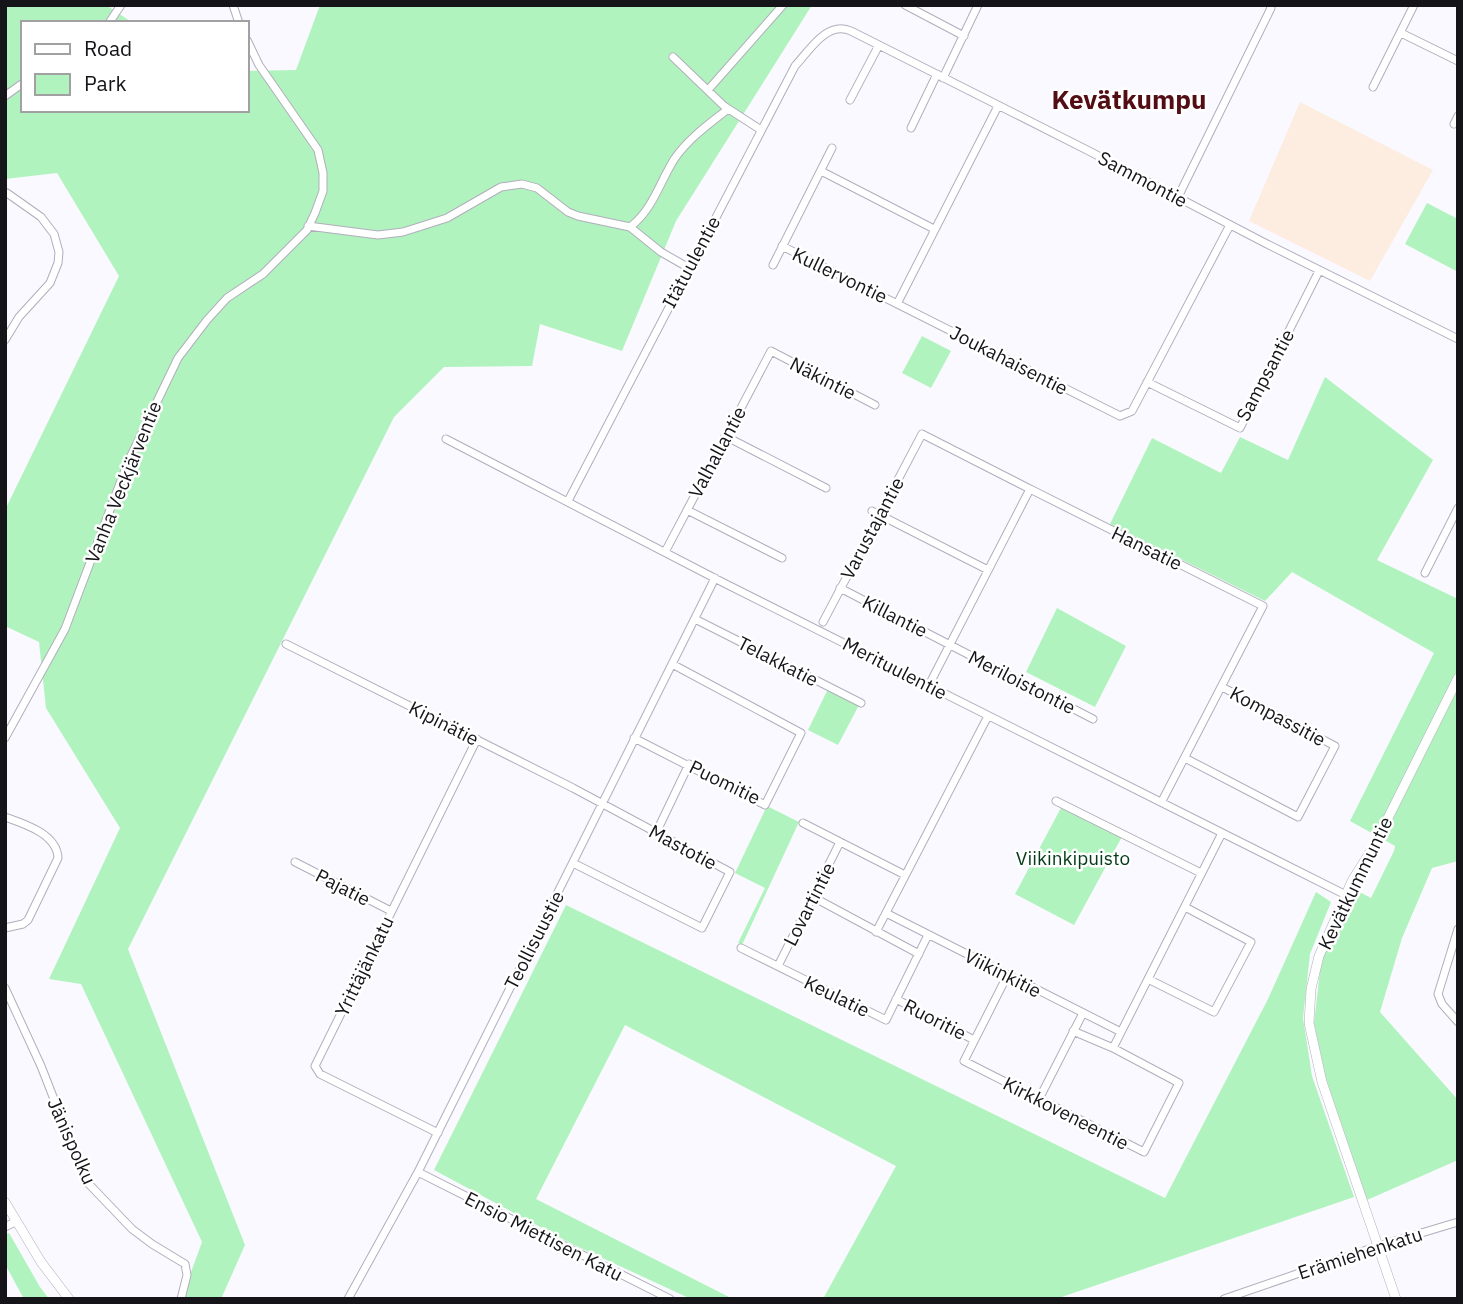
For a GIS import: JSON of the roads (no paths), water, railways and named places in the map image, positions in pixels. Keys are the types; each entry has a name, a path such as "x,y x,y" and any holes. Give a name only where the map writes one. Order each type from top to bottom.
{"street":[{"path":"110,21 121,5"},
{"path":"708,90 783,5"},
{"path":"905,5 964,36"},
{"path":"911,128 964,36 978,5"},
{"path":"1178,197 1271,8 1270,5"},
{"path":"1373,87 1414,5"},
{"name":"Sammontie","path":"826,32 844,28 879,45 1319,271 1458,339"},
{"name":"Itätuulentie","path":"568,501 795,66 826,32"},
{"path":"1401,33 1458,61"},
{"name":"Vanha Veckjärventie","path":"5,737 65,629 128,462 178,358 227,298 262,274 308,226 323,191 323,173 318,150 259,65 248,42"},
{"path":"850,100 879,45"},
{"path":"673,57 728,109 761,130"},
{"path":"5,96 21,84"},
{"path":"897,304 998,106"},
{"path":"630,227 645,212 675,159 688,142 728,109"},
{"name":"Kullervontie","path":"773,265 832,148"},
{"path":"821,171 934,229"},
{"path":"308,226 378,235 403,232 447,218 501,187 522,184 537,188 568,212 578,216 630,227 661,252 689,268"},
{"path":"5,340 19,317 50,283 58,263 59,252 54,234 41,217 6,194"},
{"name":"Joukahaisentie","path":"897,304 1120,416 1132,411 1230,225"},
{"name":"Kullervontie","path":"782,246 897,304"},
{"name":"Sampsantie","path":"1147,382 1240,428 1319,271"},
{"name":"Näkintie","path":"771,351 875,405"},
{"name":"Valhallantie","path":"664,552 771,351"},
{"name":"Varustajantie","path":"822,622 875,513 922,434 1030,489"},
{"path":"725,436 825,488"},
{"name":"Merituulentie","path":"446,439 715,578 1346,895"},
{"path":"929,685 1030,489"},
{"name":"Hansatie","path":"1030,489 1263,606 1162,801"},
{"path":"1425,573 1458,508"},
{"path":"687,510 782,558"},
{"path":"875,513 988,570"},
{"name":"Teollisuustie","path":"348,1299 438,1133 715,578"},
{"name":"Killantie","path":"840,588 950,645"},
{"name":"Telakkatie","path":"695,619 862,703"},
{"name":"Kipinätie","path":"286,644 601,804"},
{"name":"Meriloistontie","path":"950,645 1093,719"},
{"name":"Puomitie","path":"634,738 765,805 801,733 672,664"},
{"name":"Kevätkummuntie","path":"1396,1299 1322,1082 1310,1023 1311,989 1315,969 1346,895 1374,846 1458,678"},
{"name":"Kompassitie","path":"1185,758 1298,817 1311,794 1335,746 1222,687"},
{"path":"876,932 988,716"},
{"name":"Yrittäjänkatu","path":"438,1133 320,1074 315,1066 477,739"},
{"path":"656,833 689,764"},
{"path":"1056,801 1200,873"},
{"name":"Mastotie","path":"573,863 702,928 730,872 601,804"},
{"path":"5,817 53,841 58,849 58,858 28,920 23,924 5,928"},
{"path":"803,822 905,875"},
{"path":"1113,1048 1222,833"},
{"name":"Lovartintie","path":"778,966 840,842"},
{"name":"Pajatie","path":"295,862 391,911"},
{"path":"813,897 919,954"},
{"path":"1148,979 1214,1012 1251,942 1185,907"},
{"name":"Viikinkitie","path":"886,913 1121,1032"},
{"path":"1458,929 1438,994 1442,1004 1458,1022"},
{"name":"Keulatie","path":"741,948 886,1020 928,935"},
{"path":"974,1040 1007,976"},
{"name":"Jänispolku","path":"5,988 41,1066 86,1181 132,1229 185,1264 187,1275 181,1299"},
{"name":"Ruoritie","path":"896,999 974,1040"},
{"path":"1039,1099 1083,1013"},
{"name":"Kirkkoveneentie","path":"974,1040 964,1061 1144,1152 1179,1083 1113,1048 1073,1031"},
{"name":"Ensio Miettisen Katu","path":"418,1172 670,1299"},
{"path":"5,1202 41,1262 69,1299"},
{"path":"5,1227 16,1222"},
{"name":"Erämiehenkatu","path":"1224,1299 1378,1246 1458,1222"}],"district":[{"name":"Kevätkumpu","path":"1129,100"}],"park label":[{"name":"Viikinkipuisto","path":"1073,858"}]}
